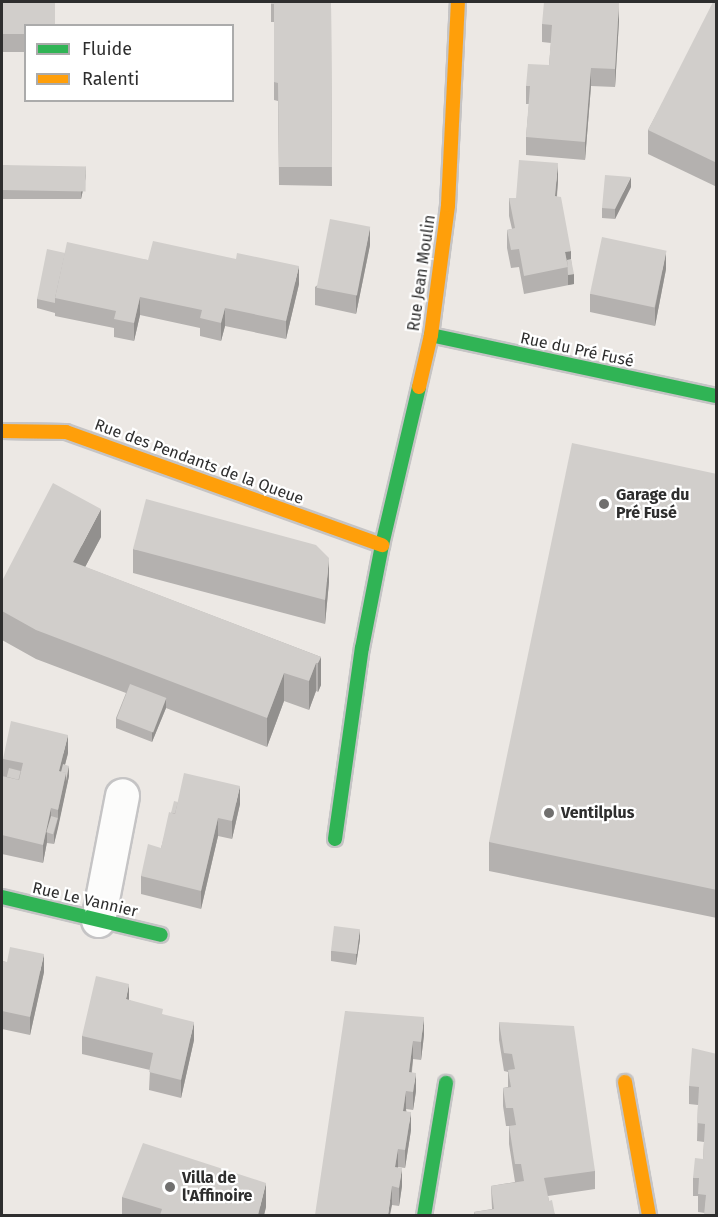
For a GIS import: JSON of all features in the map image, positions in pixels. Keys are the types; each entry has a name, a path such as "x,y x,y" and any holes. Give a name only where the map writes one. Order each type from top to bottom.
{"street":[{"name":"Rue Jean Moulin","path":"335,839 362,648 382,545 431,335 448,205 458,2"},
{"name":"Rue du Pré Fusé","path":"431,335 717,396"},
{"name":"Rue des Pendants de la Queue","path":"2,431 66,432 382,545"},
{"path":"98,920 122,795"},
{"name":"Rue Le Vannier","path":"2,897 161,935"},
{"path":"625,1082 649,1215"},
{"path":"424,1215 446,1083"}],"building":[{"path":"2,2 55,2 55,24 24,24 24,34 2,34"},
{"path":"271,2 331,2 332,167 279,167 278,83 274,82 274,4"},
{"path":"544,2 619,3 615,69 591,68 585,142 526,137 530,86 526,86 528,64 549,65 552,25 542,24"},
{"path":"713,2 717,2 717,163 648,130"},
{"path":"519,160 558,163 555,196 561,197 571,251 565,252 568,267 524,276 519,249 511,250 507,230 515,228 509,198 516,198"},
{"path":"2,165 86,166 86,191 2,190"},
{"path":"605,175 631,177 615,209 602,208"},
{"path":"330,219 370,227 357,296 317,288"},
{"path":"602,237 667,251 654,307 590,294"},
{"path":"153,241 236,259 237,253 299,266 286,321 225,308 221,323 200,318 202,310 140,297 134,323 114,319 116,311 55,298 67,242 148,260"},
{"path":"47,249 65,253 55,303 37,299"},
{"path":"571,259 574,274 568,275 567,260"},
{"path":"572,443 717,474 717,890 489,842"},
{"path":"53,483 101,509 73,562 321,657 309,681 284,673 267,718 36,630 2,611 2,581"},
{"path":"146,499 316,545 329,558 325,600 133,549"},
{"path":"130,684 166,698 153,733 117,719"},
{"path":"11,721 68,735 59,771 66,773 58,810 51,808 43,845 2,835 2,776 19,780 23,763 3,759"},
{"path":"63,764 69,766 66,781 66,773 61,772"},
{"path":"9,768 21,771 18,780 7,777"},
{"path":"184,773 240,786 232,821 218,818 201,891 141,876 148,844 161,848 169,812 175,814"},
{"path":"174,801 178,802 175,814 171,813"},
{"path":"51,816 58,818 53,834 46,832"},
{"path":"334,926 360,929 357,954 331,951"},
{"path":"10,947 44,954 30,1017 2,1011 2,961 7,962"},
{"path":"96,976 129,984 126,999 163,1009 162,1014 194,1022 181,1080 149,1072 153,1053 82,1036"},
{"path":"345,1011 424,1017 421,1042 413,1041 409,1072 416,1073 413,1092 406,1091 403,1111 411,1112 405,1150 398,1149 395,1167 402,1168 399,1188 392,1186 388,1215 315,1215"},
{"path":"499,1022 574,1026 595,1171 544,1178 555,1215 475,1215 474,1212 494,1209 491,1186 524,1181 521,1164 515,1164 509,1126 516,1125 513,1108 506,1108 503,1088 511,1087 508,1070 515,1069 512,1054 504,1053"},
{"path":"692,1048 717,1054 717,1215 704,1215 706,1195 698,1194 699,1178 693,1178 695,1158 703,1159 705,1124 697,1123 699,1087 689,1086"},
{"path":"143,1143 266,1183 258,1215 160,1215 162,1209 122,1197"}],"traffic: fast":[{"path":"431,335 716,396"},
{"path":"335,839 362,648 382,545 419,387"},
{"path":"2,897 161,935"},
{"path":"424,1216 446,1083"}],"traffic: slow":[{"path":"419,387 431,335 448,205 458,2"},
{"path":"2,431 66,432 382,545"},
{"path":"625,1082 649,1216"}],"place":[{"name":"Garage du Pré Fusé","path":"604,504"},
{"name":"Ventilplus","path":"549,813"},
{"name":"Villa de l'Affinoire","path":"170,1187"}]}
